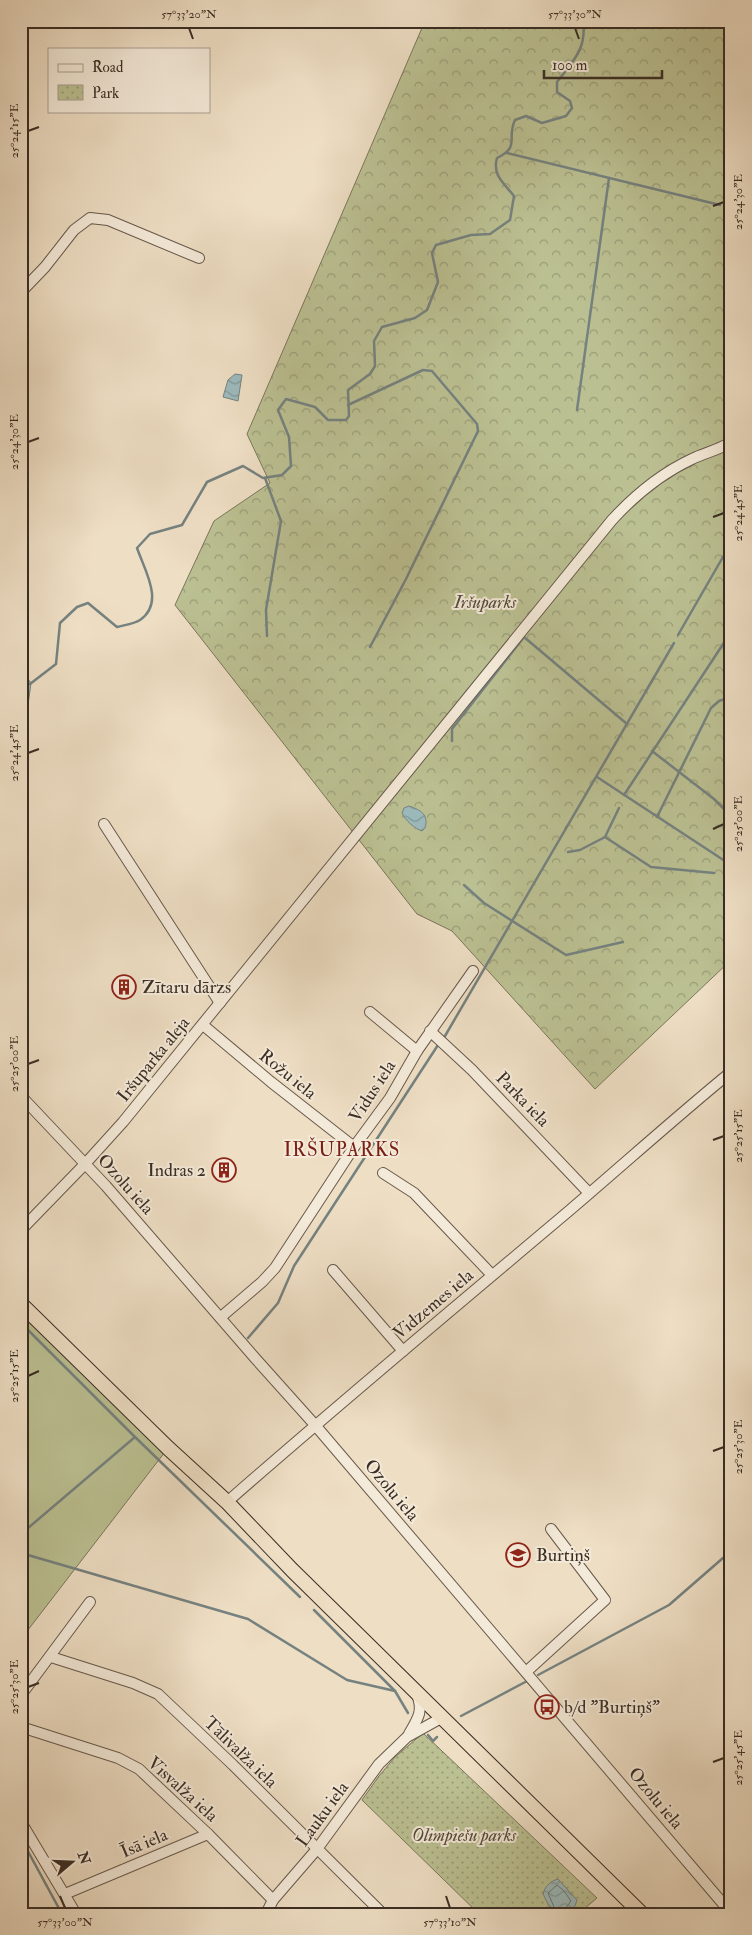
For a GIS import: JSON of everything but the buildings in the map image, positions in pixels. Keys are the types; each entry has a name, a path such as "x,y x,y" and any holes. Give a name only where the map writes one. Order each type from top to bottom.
{"highway":[{"path":"21,1304 168,1448 227,1502 642,1914"}],"street":[{"path":"21,292 45,267 74,230 90,218 108,220 199,258"},
{"name":"Iršuparka aleja","path":"21,1230 85,1164 203,1025 612,520 631,500 659,477 694,458 731,442"},
{"path":"104,824 220,1002"},
{"name":"Vidus iela","path":"221,1317 262,1282 275,1268 354,1147 390,1098 430,1031 473,971"},
{"path":"370,1012 417,1051"},
{"name":"Rožu iela","path":"203,1025 271,1082 354,1147"},
{"name":"Parka iela","path":"430,1031 472,1070 589,1194"},
{"name":"Vidzemes iela","path":"227,1502 589,1194 660,1130 731,1072"},
{"name":"Ozolu iela","path":"21,1096 133,1216 316,1425 731,1913"},
{"path":"383,1173 414,1193 492,1275"},
{"path":"333,1270 403,1351"},
{"path":"526,1672 605,1600 551,1529"},
{"path":"24,1692 90,1602"},
{"name":"Tālivalža iela","path":"50,1657 133,1682 158,1694 383,1914"},
{"path":"407,1737 418,1720 421,1711 421,1705 415,1690"},
{"path":"407,1737 443,1717"},
{"name":"Visvalža iela","path":"21,1727 118,1758 139,1769 208,1834 273,1900"},
{"name":"Lauku iela","path":"266,1914 273,1900 318,1849 379,1764 407,1737"},
{"path":"21,1822 76,1914"},
{"name":"Īsā iela","path":"65,1894 208,1834"}],"green space":[{"name":"Iršuparks","path":"425,21 697,21 731,27 731,960 595,1089 452,931 417,914 175,605 214,521 270,483 247,434"},
{"path":"21,1304 168,1448 21,1639"},
{"name":"Olimpiešu parks","path":"423,1733 597,1898 578,1914 479,1914 362,1800 395,1757"}],"water":[{"path":"235,374 242,375 238,401 223,397 228,380"},
{"path":"21,670 31,683 28,705 21,710"},
{"path":"409,806 417,809 425,816 425,828 422,831 410,824 402,813 404,808"},
{"path":"558,1879 577,1900 575,1906 567,1914 553,1914 543,1894 549,1884"}],"waterway":[{"path":"30,684 56,664 60,623 77,607 88,603 117,627 138,621 147,613 151,605 151,586 137,548 150,534 182,525 207,482 243,466 263,478 282,475 291,466 289,437 278,410 286,399 315,407 328,420 346,420 349,416 348,390 370,374 375,366 374,341 382,327 415,318 427,310 438,282 432,253 436,245 471,235 490,234 510,220 514,196 498,174 496,169 497,158 509,150 511,146 515,120 526,116 542,123 566,116 572,108 570,101 557,92 557,82 581,47 584,31 583,21"},
{"path":"708,21 731,26"},
{"path":"507,153 720,205"},
{"path":"577,410 609,178"},
{"path":"348,405 423,370 432,371 477,424 478,431 406,579 370,647"},
{"path":"265,478 281,521 266,610 267,636"},
{"path":"678,635 731,543"},
{"path":"624,795 731,632"},
{"path":"452,741 452,729 524,637 627,724"},
{"path":"445,1036 674,643"},
{"path":"657,817 711,708 719,701 731,697"},
{"path":"652,751 714,799 731,816"},
{"path":"597,777 731,865"},
{"path":"568,852 580,850 605,837 619,808"},
{"path":"605,837 651,867 714,873"},
{"path":"464,885 484,903 566,955 623,942"},
{"path":"248,1338 278,1303 294,1266 438,1045"},
{"path":"21,1323 300,1597"},
{"path":"21,1534 135,1437"},
{"path":"538,1675 669,1605 731,1551"},
{"path":"21,1553 248,1619 347,1680 395,1691"},
{"path":"314,1610 395,1691 408,1713"},
{"path":"461,1716 529,1680"},
{"path":"428,1735 433,1741 437,1737"},
{"path":"21,1841 62,1914"}],"place":[{"name":"Zītaru dārzs","path":"124,987"},
{"name":"Indras 2","path":"224,1170"},
{"name":"Burtiņš","path":"518,1555"},
{"name":"b/d \"Burtiņš\"","path":"547,1707"}],"district":[{"name":"IRŠUPARKS","path":"342,1149"}]}
